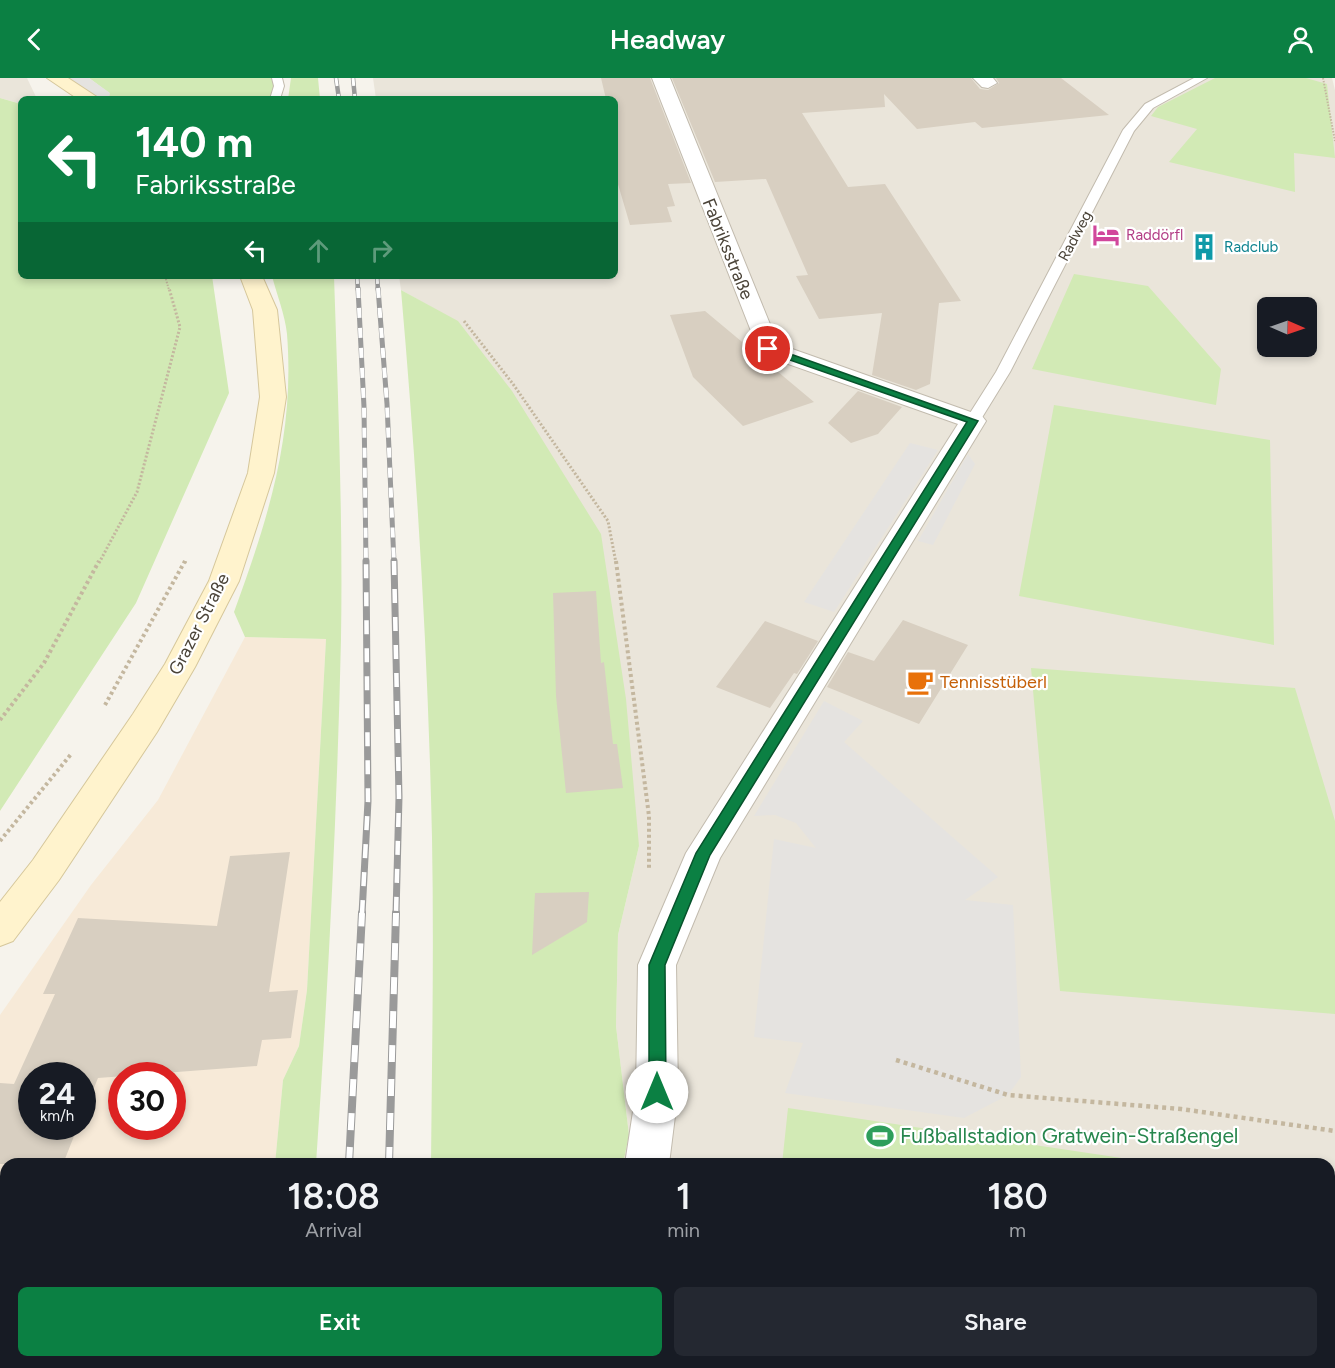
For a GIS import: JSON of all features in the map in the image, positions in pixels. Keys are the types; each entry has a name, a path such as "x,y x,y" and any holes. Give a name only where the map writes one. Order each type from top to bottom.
{"main road":[{"path":"56,78 87,96"},
{"name":"Grazer Straße","path":"0,930 46,870 145,723 179,667 224,580 261,473 273,397 265,310 252,279"}],"street":[{"name":"Fabriksstraße","path":"661,78 768,349 973,421"},
{"path":"648,1158 657,1092 657,965 704,853 973,421"}],"lane":[{"path":"276,96 279,86 277,78"},
{"name":"Radweg","path":"973,421 1002,372 1129,130 1149,106 1202,78"}],"path":[{"path":"1323,78 1335,141"},
{"path":"0,720 44,663 137,492 180,327 166,279"},
{"path":"464,321 513,384 608,521 613,541 649,816 649,877"},
{"path":"102,709 189,553"},
{"path":"0,841 75,749"},
{"path":"896,1060 1008,1095 1181,1109 1335,1131"}],"shaded area":[{"path":"0,78 27,78 36,96 18,96 18,103 0,98"},
{"path":"56,78 89,78 110,93 110,96 86,96"},
{"path":"373,78 1332,78 1335,90 1335,1158 624,1158 629,1135 616,1026 618,935 639,846 458,322 401,290 399,279 618,279 618,96 376,96"},
{"path":"910,443 938,450 834,612 804,602"},
{"path":"968,454 975,464 933,545 918,541"},
{"path":"245,637 326,639 307,990 299,1046 283,1080 276,1158 0,1158 0,1015 91,885 158,800"},
{"path":"824,701 863,721 844,742 998,877 965,900 1013,905 1021,1077 1008,1095 964,1118 785,1093 803,1043 754,1037 774,839 816,848 796,823 775,815 754,816"}],"green space":[{"path":"89,78 277,78 275,96 109,96 109,93"},
{"path":"291,78 318,78 320,96 288,96"},
{"path":"1215,78 1306,78 1327,84 1335,158 1294,153 1295,192 1169,162 1197,129 1151,116 1158,107"},
{"path":"0,98 18,103 18,279 212,279 229,393 136,603 0,811"},
{"path":"1074,274 1148,286 1221,369 1216,405 1032,369"},
{"path":"273,279 334,279 341,503 341,639 332,902 316,1158 276,1158 283,1080 299,1046 307,990 326,639 245,637 234,612 268,510 283,442 288,371 287,334"},
{"path":"401,290 458,321 512,391 601,534 626,699 639,846 618,935 616,1026 629,1135 624,1158 431,1158 432,838 428,701 412,427"},
{"path":"1054,405 1270,440 1274,645 1019,596"},
{"path":"1031,668 1295,688 1335,821 1335,1014 1060,991"},
{"name":"Fußballstadion Gratwein-Straßengel","path":"788,1108 1122,1158 783,1158"}],"building":[{"path":"601,78 650,78 691,183 668,184 675,206 667,207 672,222 630,225 618,184 618,96 605,96"},
{"path":"672,78 971,78 980,89 988,90 999,83 996,78 1061,78 1109,115 982,128 975,122 917,129 884,94 885,107 802,113 848,187 885,184 961,301 939,303 930,384 916,390 872,375 882,313 819,319 796,276 808,275 766,179 715,182"},
{"path":"705,311 814,402 743,426 693,377 670,315"},
{"path":"858,391 902,407 878,434 851,443 828,423"},
{"path":"596,591 601,663 604,662 613,744 617,744 623,788 566,793 556,696 553,593"},
{"path":"903,620 968,645 919,724 827,687 848,652 874,661"},
{"path":"765,621 818,641 797,674 794,673 770,708 716,687"},
{"path":"290,852 269,992 298,990 291,1038 262,1040 257,1066 186,1071 186,1062 108,1062 108,1077 98,1078 96,1083 96,1062 24,1062 55,994 43,994 78,918 217,926 230,856"},
{"path":"589,892 587,922 532,955 535,893"},
{"path":"18,1075 18,1140 72,1140 65,1158 0,1158 0,1083 14,1084"}],"railway":[{"path":"336,78 339,96"},
{"path":"353,78 355,96"},
{"path":"357,279 358,290"},
{"path":"377,279 378,290"},
{"path":"358,288 364,407 366,563"},
{"path":"378,288 387,404 394,563"},
{"path":"362,914 368,801 366,561"},
{"path":"394,561 399,797 396,914"},
{"path":"349,1158 362,913"},
{"path":"389,1158 396,913"}],"place":[{"name":"Raddörfl","path":"1106,235"},
{"name":"Radclub","path":"1204,247"},
{"name":"Tennisstüberl","path":"920,682"},
{"name":"Fußballstadion Gratwein-Straßengel","path":"880,1136"}],"route":[{"path":"657,1092 657,965 704,853 973,421 768,349"}]}
